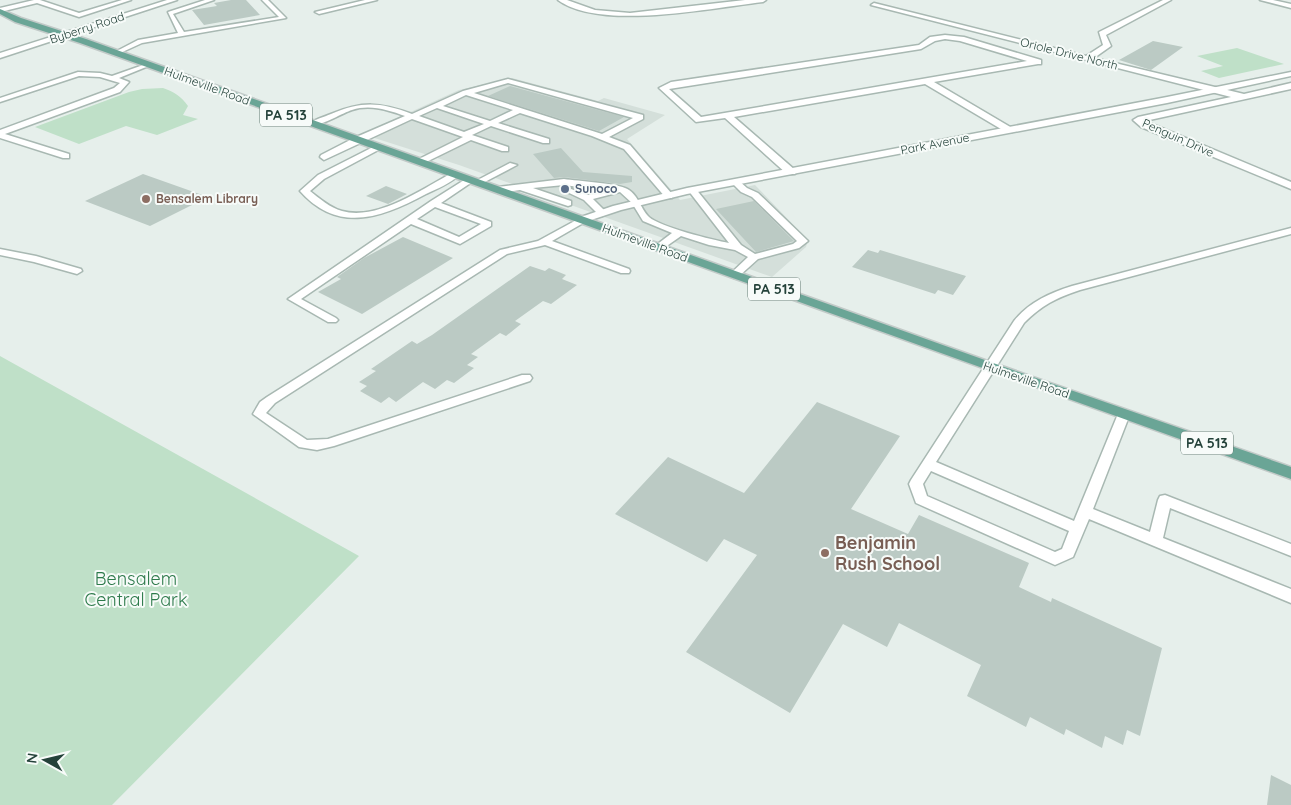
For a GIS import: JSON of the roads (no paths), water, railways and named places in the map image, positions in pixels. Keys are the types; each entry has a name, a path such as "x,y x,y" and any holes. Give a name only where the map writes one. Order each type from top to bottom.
{"main road":[{"name":"Hulmeville Road","path":"0,11 18,20 116,53 1291,473"}],"street":[{"name":"Byberry Road","path":"0,56 173,0"},
{"path":"319,12 374,0"},
{"path":"562,0 594,12 630,15 763,0"},
{"name":"Oriole Drive North","path":"888,0 874,5 1211,90"},
{"path":"1087,59 1107,46 1102,34 1168,0"},
{"path":"1268,0 1291,6"},
{"path":"937,38 961,39 1038,62 926,81 727,115 698,120 663,88 686,82 921,47 937,38"},
{"name":"Park Avenue","path":"582,220 636,202 692,190 1291,74"},
{"path":"926,81 1009,130"},
{"path":"1211,90 1242,96 1291,86"},
{"name":"Penguin Drive","path":"1242,96 1138,120 1144,125 1291,186"},
{"path":"727,115 791,172"}],"lane":[{"path":"0,11 37,0 78,15 128,0"},
{"path":"173,0 196,4"},
{"path":"182,35 170,13 211,0"},
{"path":"116,53 140,41 283,18 265,0"},
{"path":"113,78 148,65"},
{"path":"0,100 78,74 93,74 125,82 117,90 0,135"},
{"path":"324,157 357,140 466,93 508,81 640,117 603,137"},
{"path":"466,93 603,137 626,147 669,196"},
{"path":"313,124 351,108 368,105 392,109 505,149"},
{"path":"437,106 546,141"},
{"path":"420,162 520,110"},
{"path":"0,135 66,156"},
{"path":"378,148 321,176 304,191 340,214 363,216 393,208 455,175"},
{"path":"332,320 292,299 434,203 473,181 513,165"},
{"path":"498,190 564,182 623,190 636,202 646,219 679,233 712,243 738,247"},
{"path":"734,275 754,257 796,246 803,241 755,195 744,190 735,182"},
{"path":"520,187 568,203"},
{"path":"550,209 623,190"},
{"path":"692,190 738,247 754,257"},
{"path":"571,192 587,198 602,213"},
{"path":"410,220 460,241 488,224 434,203"},
{"path":"526,378 330,443 317,445 304,444 259,414 264,405 271,400 504,252 544,241 582,220"},
{"path":"1124,414 1068,553 1055,559 922,499 916,484 1020,321 1036,306 1076,288 1291,231"},
{"path":"658,248 679,233"},
{"path":"544,241 625,271"},
{"path":"0,252 36,258 77,270"},
{"path":"928,464 1078,528"},
{"path":"1155,540 1165,500 1291,550"},
{"path":"1085,512 1291,596"}],"place":[{"name":"Sunoco","path":"565,189"},
{"name":"Bensalem Library","path":"146,199"},
{"name":"Benjamin Rush School","path":"825,553"}],"park label":[{"name":"Bensalem Central Park","path":"136,589"}]}
